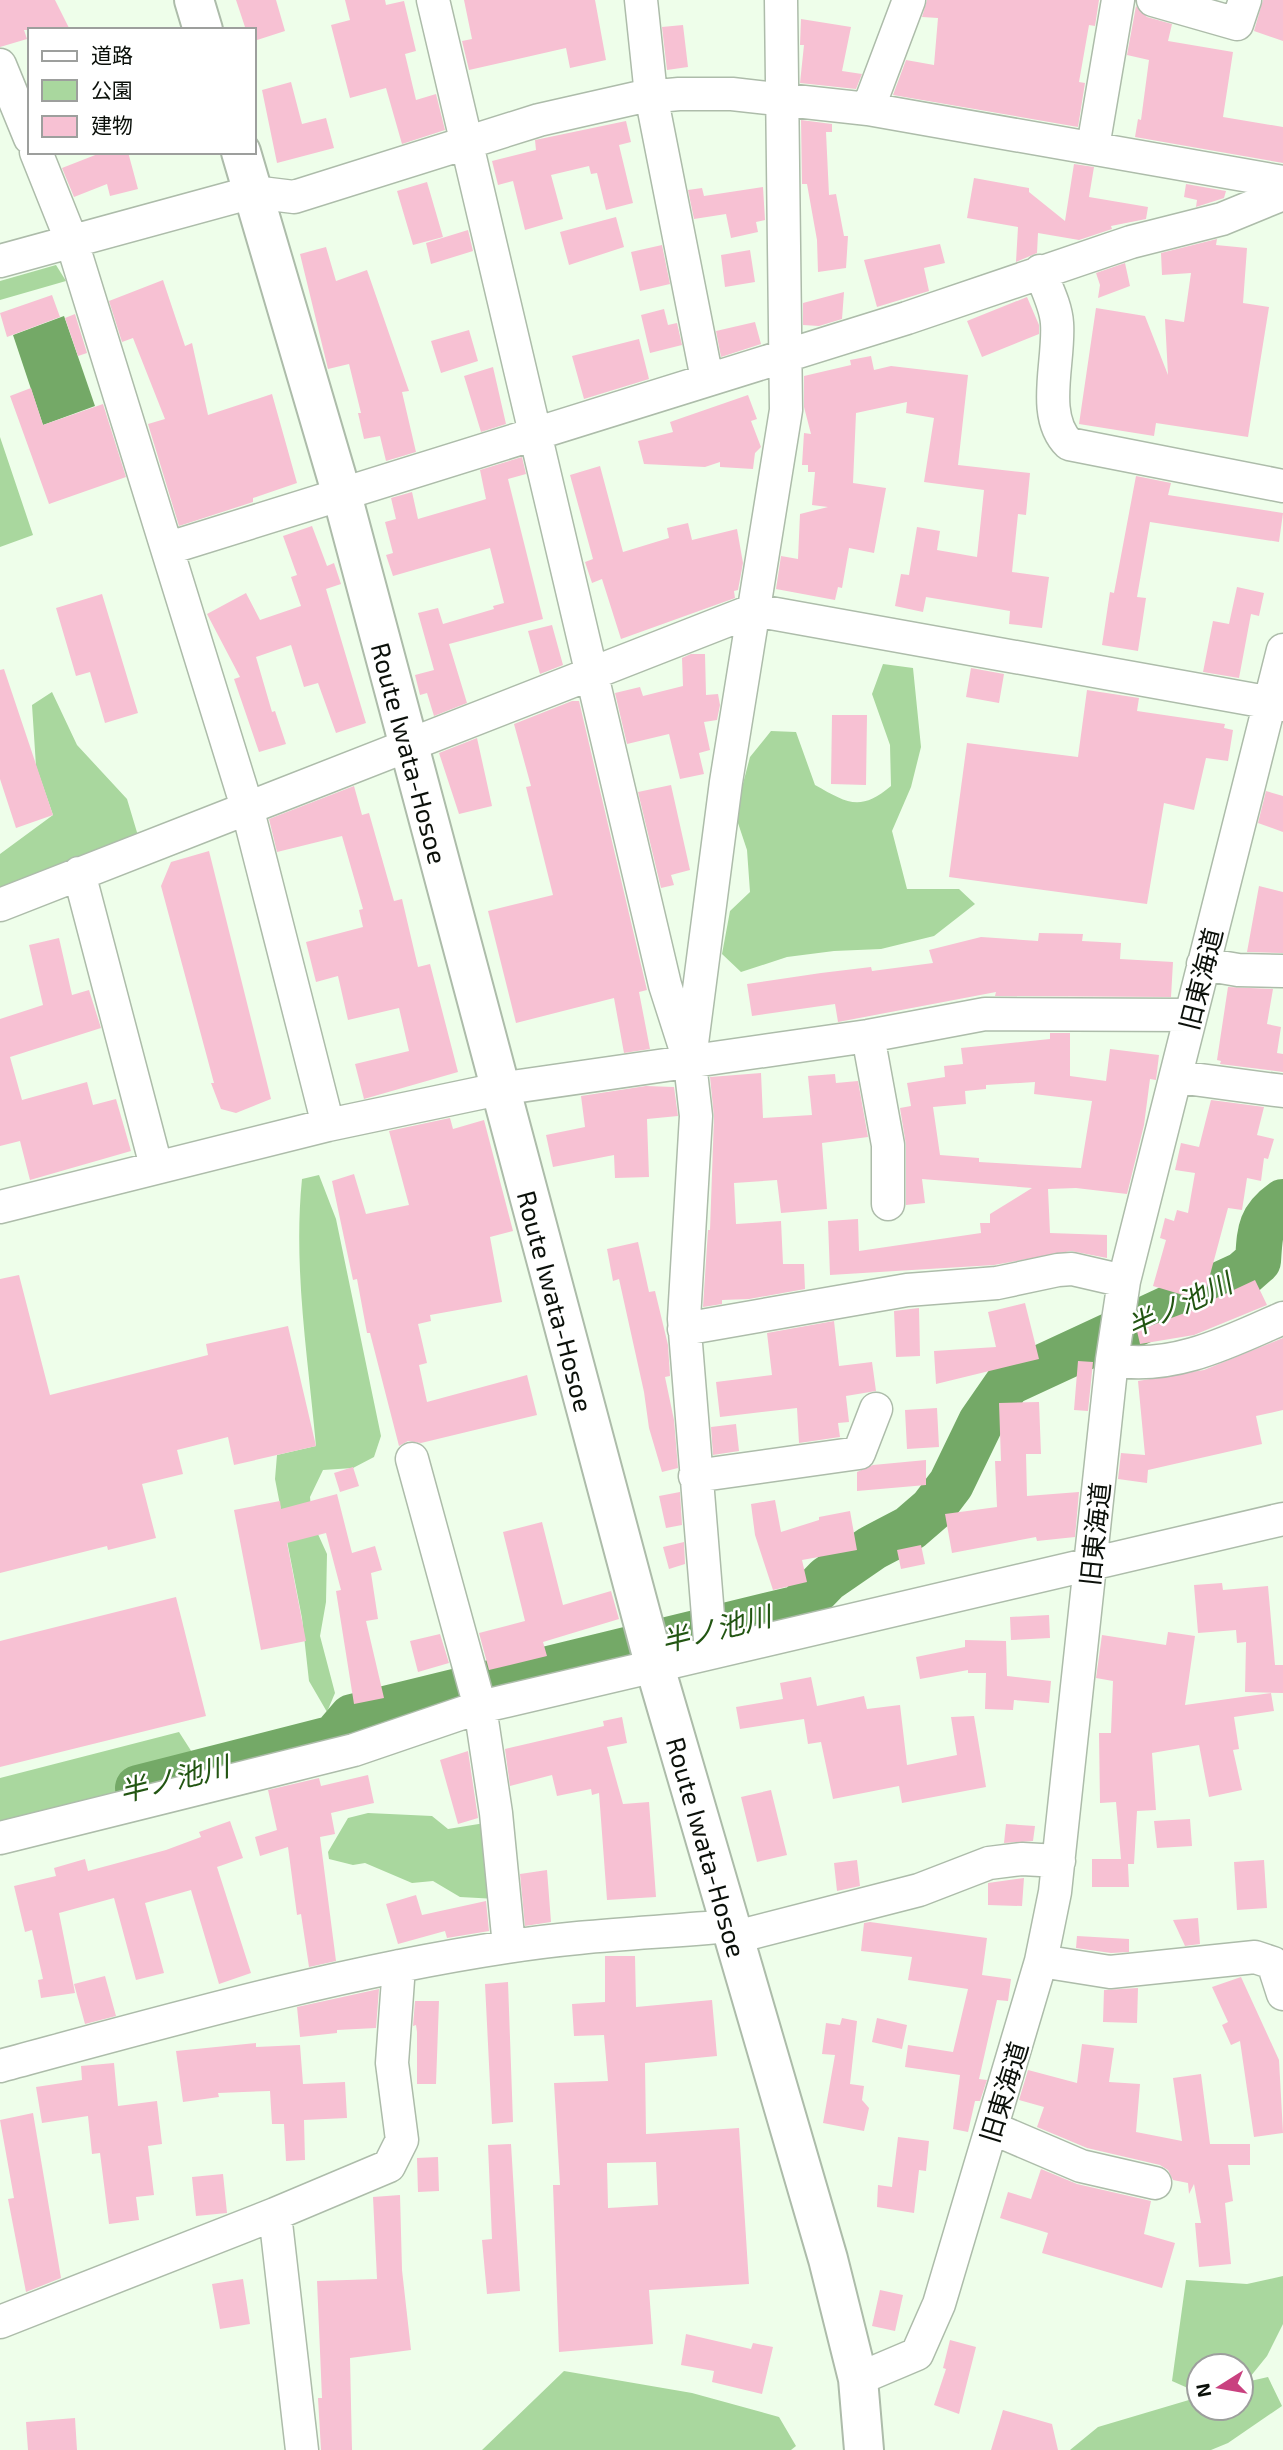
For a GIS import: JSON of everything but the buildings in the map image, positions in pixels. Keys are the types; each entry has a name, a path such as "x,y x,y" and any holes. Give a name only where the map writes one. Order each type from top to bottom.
{"main road":[{"path":"194,0 202,28"},
{"name":"Route Iwata-Hosoe","path":"242,154 342,495 655,1667 828,2259 858,2379 864,2450"}],"street":[{"path":"433,0 537,432 665,985 690,1063 696,1116 684,1329 711,1653"},
{"path":"641,0 652,95 707,379"},
{"path":"690,1063 726,782 786,410 781,0"},
{"path":"868,109 909,0"},
{"path":"1093,147 1118,0"},
{"path":"1153,0 1237,24 1245,0"},
{"path":"0,65 28,133"},
{"path":"0,261 253,192 294,197 538,120 652,95 732,94 868,109 1283,182"},
{"path":"37,154 72,242 169,548 247,807 328,1125"},
{"path":"169,548 907,318 1131,242 1222,219 1283,194"},
{"path":"1040,271 1057,320 1054,416 1058,434 1069,444 1283,486"},
{"path":"0,905 754,610 1276,704"},
{"name":"旧東海道","path":"858,2379 917,2354 939,2304 1041,1961 1059,1861 1112,1360 1124,1281 1178,1077 1203,964 1276,704 1283,650"},
{"path":"79,873 156,1166"},
{"path":"1203,964 1238,970 1283,971"},
{"path":"0,1208 156,1166 328,1125 499,1089 868,1036 985,1014 1191,1015"},
{"path":"868,1036 888,1145 888,1204"},
{"path":"1178,1077 1283,1091"},
{"path":"684,1329 907,1290 978,1286 1058,1270 1072,1269 1124,1281"},
{"path":"1112,1360 1138,1365 1168,1360 1212,1347 1283,1318"},
{"path":"695,1476 859,1453 876,1409"},
{"path":"412,1459 480,1707 496,1813 509,1946"},
{"path":"0,1838 354,1750 480,1707 1283,1519"},
{"path":"0,2066 226,2005 399,1966 509,1946 731,1932 919,1890 989,1863 1021,1858 1059,1861"},
{"path":"1041,1961 1110,1972 1255,1957 1273,1963 1283,1994"},
{"path":"0,2322 275,2214 389,2166 402,2140 392,2063 399,1966"},
{"path":"992,2128 1081,2166 1155,2183"},
{"path":"275,2214 302,2450"}],"green space":[{"path":"56,265 66,281 0,300 0,281"},
{"path":"0,437 33,535 0,547"},
{"path":"883,664 913,668 921,747 911,787 892,831 907,889 959,889 975,904 934,936 881,949 787,957 741,972 722,954 730,911 750,892 747,850 735,814 750,757 771,731 796,732 815,785 853,802 862,802 880,794 891,786 890,745 872,694"},
{"path":"52,692 77,745 127,799 142,849 0,903 0,854 53,815 36,766 32,705"},
{"path":"319,1175 336,1219 381,1436 374,1457 353,1468 323,1470 310,1497 312,1521 327,1554 326,1602 320,1636 335,1693 327,1712 309,1681 302,1618 275,1479 277,1455 316,1446 299,1246 302,1179"},
{"path":"179,1732 204,1771 203,1788 0,1839 0,1778"},
{"path":"368,1813 432,1816 448,1829 491,1822 497,1899 460,1897 433,1881 412,1883 365,1863 353,1865 329,1859 328,1852 348,1818"},
{"path":"1283,2276 1283,2324 1267,2356 1255,2371 1255,2352 1185,2352 1185,2387 1172,2381 1186,2280 1247,2284"},
{"path":"564,2371 692,2393 779,2417 796,2446 791,2450 482,2450"},
{"path":"1268,2377 1282,2406 1228,2443 1211,2450 1070,2450 1098,2427 1185,2401 1185,2422 1255,2422 1255,2380"}],"shaded area":[{"path":"64,316 95,406 43,425 13,335"}],"waterway":[{"name":"半ノ池川","path":"138,1788 334,1738 352,1717 799,1608 827,1579 872,1548 910,1528 932,1509 951,1484 981,1422 1008,1383 1243,1274 1258,1261 1259,1242 1265,1220 1283,1202"}]}
